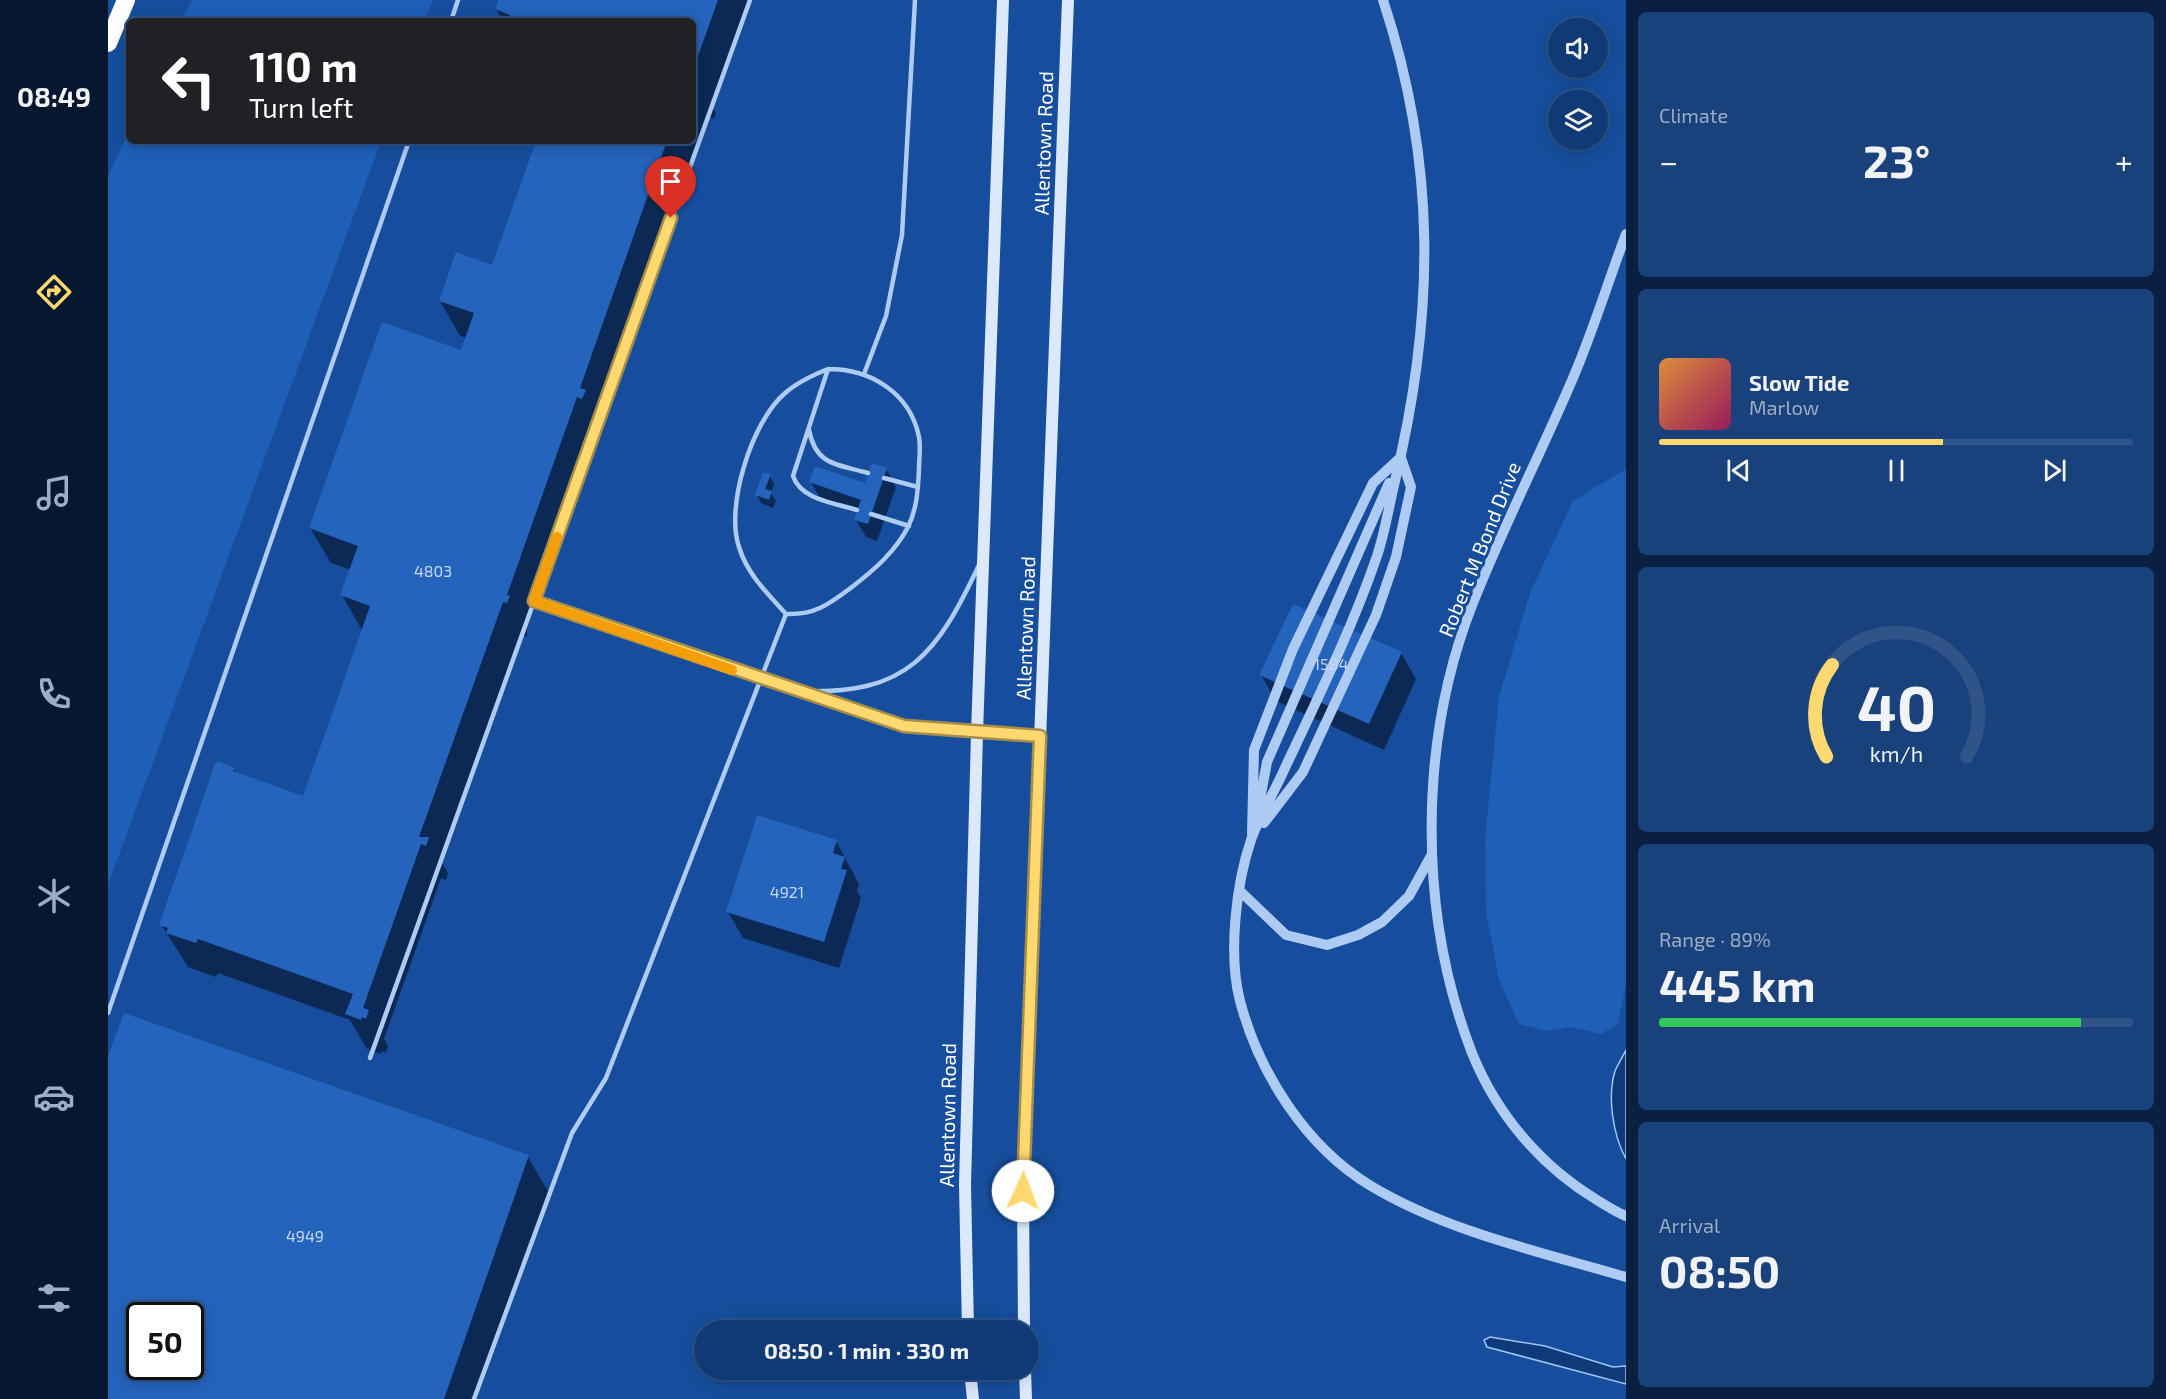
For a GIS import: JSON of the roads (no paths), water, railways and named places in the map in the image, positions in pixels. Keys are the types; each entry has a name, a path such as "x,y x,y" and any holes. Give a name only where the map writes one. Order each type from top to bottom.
{"highway":[{"path":"108,43 126,0"}],"main road":[{"name":"Allentown Road","path":"968,1320 965,1185 976,733 1003,0"},
{"name":"Allentown Road","path":"1024,1320 1023,1191 1068,0"},
{"path":"971,1380 973,1399"},
{"path":"1025,1380 1026,1399"}],"street":[{"path":"1251,839 1378,553 1412,408 1425,290 1423,203 1412,108 1383,0"},
{"name":"Robert M Bond Drive","path":"1626,234 1573,376 1472,604 1454,659 1434,774 1431,856 1446,970 1462,1027 1484,1083 1525,1142 1569,1183 1626,1216"},
{"path":"1401,458 1268,762 1239,890 1235,943 1239,997 1254,1041 1275,1086 1310,1134 1338,1162 1370,1185 1460,1227 1626,1277"},
{"path":"1251,839 1254,750 1293,649 1373,483 1401,458"},
{"path":"1251,839 1304,772 1376,615 1396,557 1411,487 1401,458"},
{"path":"1239,890 1286,935 1327,945 1358,935 1382,922 1409,896 1431,856"}],"lane":[{"path":"452,18 458,0"},
{"path":"370,1058 750,0"},
{"path":"864,374 886,316 903,235 915,0"},
{"path":"108,1013 408,144"},
{"path":"828,369 793,476 795,483 808,494 857,510"},
{"path":"828,369 846,369 864,374 885,384 913,416 920,440 918,487 909,526 882,563 826,606 804,615 786,614 748,568 738,547 735,511 747,463 767,413 785,393 828,369"},
{"path":"808,428 813,449 821,457 868,473"},
{"path":"884,478 918,487"},
{"path":"871,514 909,526"},
{"path":"797,691 855,690 878,684 909,667 942,635 957,613 982,560"},
{"path":"534,601 761,680 904,726 1040,736"},
{"path":"474,1399 572,1133 606,1078 786,614"}]}
